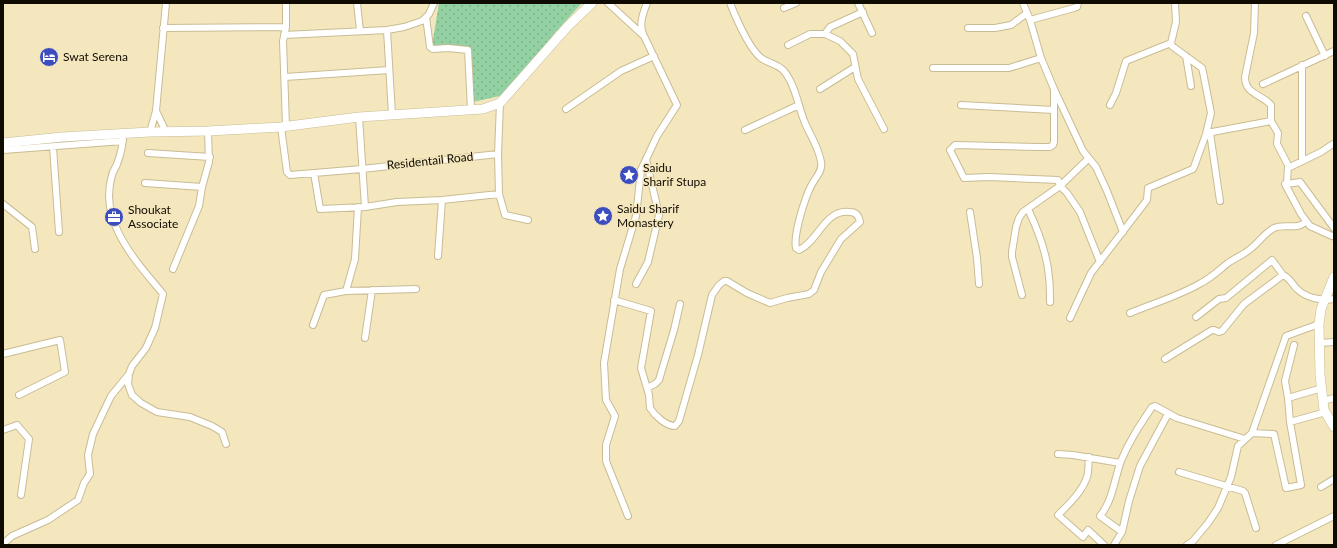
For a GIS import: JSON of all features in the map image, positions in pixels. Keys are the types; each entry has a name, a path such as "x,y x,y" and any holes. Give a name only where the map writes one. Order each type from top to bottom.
{"street":[{"path":"150,132 156,111 166,3"},
{"path":"284,127 285,77 283,41 286,27 286,3"},
{"path":"357,3 360,31"},
{"path":"284,35 386,30 412,25 422,21 429,14 434,3"},
{"path":"3,150 53,147 150,132 284,127 358,118 483,109 500,104 568,26 592,3"},
{"path":"608,3 644,36"},
{"path":"628,516 606,461 606,445 615,416 606,400 604,363 620,269 636,216 641,170 657,136 677,105 641,29 641,20 647,3"},
{"path":"614,300 651,311 641,368 649,395 650,408 669,425 677,425 698,355 712,295 719,285 724,281 727,281 747,293 770,303 809,294 814,290 821,272 841,239 860,222 855,213 838,212 826,222 805,246 799,250 796,248 795,242 800,217 811,185 821,169 822,163 805,123 793,89 782,69 762,58 754,50 730,3"},
{"path":"784,8 796,3"},
{"path":"858,3 872,33"},
{"path":"1023,3 1030,20 1041,58 1054,89 1083,151 1096,167 1123,232"},
{"path":"1030,20 1077,7 1078,3"},
{"path":"1170,43 1176,22 1175,3"},
{"path":"1255,3 1254,33 1245,77 1245,84 1251,91 1271,105 1271,121 1278,130 1277,144 1288,165 1287,184 1300,182 1334,228"},
{"path":"825,34 830,27 863,12"},
{"path":"968,28 995,28 1011,25 1027,13"},
{"path":"1306,16 1325,56"},
{"path":"426,17 430,47 433,49 448,48 468,50 471,109"},
{"path":"163,28 286,27"},
{"path":"386,30 392,115"},
{"path":"788,45 810,34 825,34 840,41 852,54 858,79 884,129"},
{"path":"1070,318 1091,273 1148,200 1148,188 1192,169 1208,133 1211,113 1202,68 1170,43"},
{"path":"1110,105 1116,93 1126,61 1170,43"},
{"path":"1263,84 1334,51"},
{"path":"566,109 621,71 654,56"},
{"path":"1186,56 1191,86"},
{"path":"933,68 1010,68 1041,58"},
{"path":"1302,65 1302,161"},
{"path":"820,89 856,67"},
{"path":"285,77 389,70"},
{"path":"1054,89 1054,142 1050,147 955,145 950,150 964,178 988,177 1058,180 1060,186 1067,193 1080,212 1100,262"},
{"path":"500,104 498,154 499,194 506,215 528,220"},
{"path":"745,130 799,105"},
{"path":"962,105 1054,110"},
{"path":"156,111 166,132"},
{"path":"346,291 355,259 362,207 362,169 358,118"},
{"path":"1208,133 1271,121"},
{"name":"Residentail Road","path":"284,127 286,172 290,175 362,169 498,154"},
{"path":"173,269 199,206 202,186 210,157 208,131"},
{"path":"1208,133 1220,201"},
{"path":"3,143 62,137 123,137"},
{"path":"123,137 121,154 112,174 110,188 110,203 115,225 122,240 163,294 155,328 146,348 132,366 128,384 132,395 141,403 157,412 190,417 212,426 222,432 226,444"},
{"path":"1288,168 1333,144"},
{"path":"53,147 59,232"},
{"path":"148,153 210,157"},
{"path":"636,284 648,262 659,215 646,159"},
{"path":"1022,295 1012,257 1019,218 1028,209 1060,186 1088,159"},
{"path":"314,173 320,209 362,207 397,202 442,200 499,194"},
{"path":"145,182 202,186"},
{"path":"1285,184 1310,226 1332,236"},
{"path":"438,256 442,200"},
{"path":"3,204 32,227 35,249"},
{"path":"1028,209 1045,254 1049,277 1050,302"},
{"path":"970,212 977,258 978,284"},
{"path":"1130,312 1181,293 1200,284 1229,262 1250,250 1268,232 1275,228 1303,225 1306,221"},
{"path":"1196,317 1219,299 1226,298 1272,260 1283,275 1288,277 1297,290 1304,294 1324,300 1334,299"},
{"path":"1165,359 1212,330 1219,332 1222,331 1244,304 1283,275"},
{"path":"1334,277 1320,309 1319,324 1320,375 1323,401 1326,412 1334,427"},
{"path":"313,325 324,295 346,291 416,289"},
{"path":"365,338 372,290"},
{"path":"647,388 659,380 680,304"},
{"path":"1187,545 1193,541 1218,508 1231,477 1238,446 1252,433 1286,336 1319,324"},
{"path":"3,354 60,340 65,372 19,395"},
{"path":"1320,343 1334,342"},
{"path":"1252,433 1274,434 1286,488 1301,485 1290,422 1285,381 1294,345"},
{"path":"3,544 12,536 48,520 78,500 84,483 90,474 88,455 93,434 110,396 129,374"},
{"path":"1288,398 1322,388"},
{"path":"1323,401 1334,398"},
{"path":"1122,532 1100,516 1108,503 1120,463 1129,442 1152,407 1155,406 1168,414 1245,439"},
{"path":"1290,422 1326,412"},
{"path":"1114,545 1122,532 1129,501 1140,466 1168,414"},
{"path":"3,430 17,424 29,440 21,494"},
{"path":"1058,454 1089,457 1120,463"},
{"path":"1089,457 1087,476 1082,486 1077,495 1058,515 1083,536 1088,530 1104,545"},
{"path":"1179,472 1241,490 1245,493 1256,528"},
{"path":"1321,487 1334,480"},
{"path":"1276,545 1334,516"}],"green space":[{"path":"439,3 582,3 553,35 504,95 473,102 471,48 432,46"}],"place":[{"name":"Swat Serena","path":"49,57"},
{"name":"Saidu Sharif Stupa","path":"629,175"},
{"name":"Saidu Sharif Monastery","path":"603,216"},
{"name":"Shoukat Associate","path":"114,217"}]}
